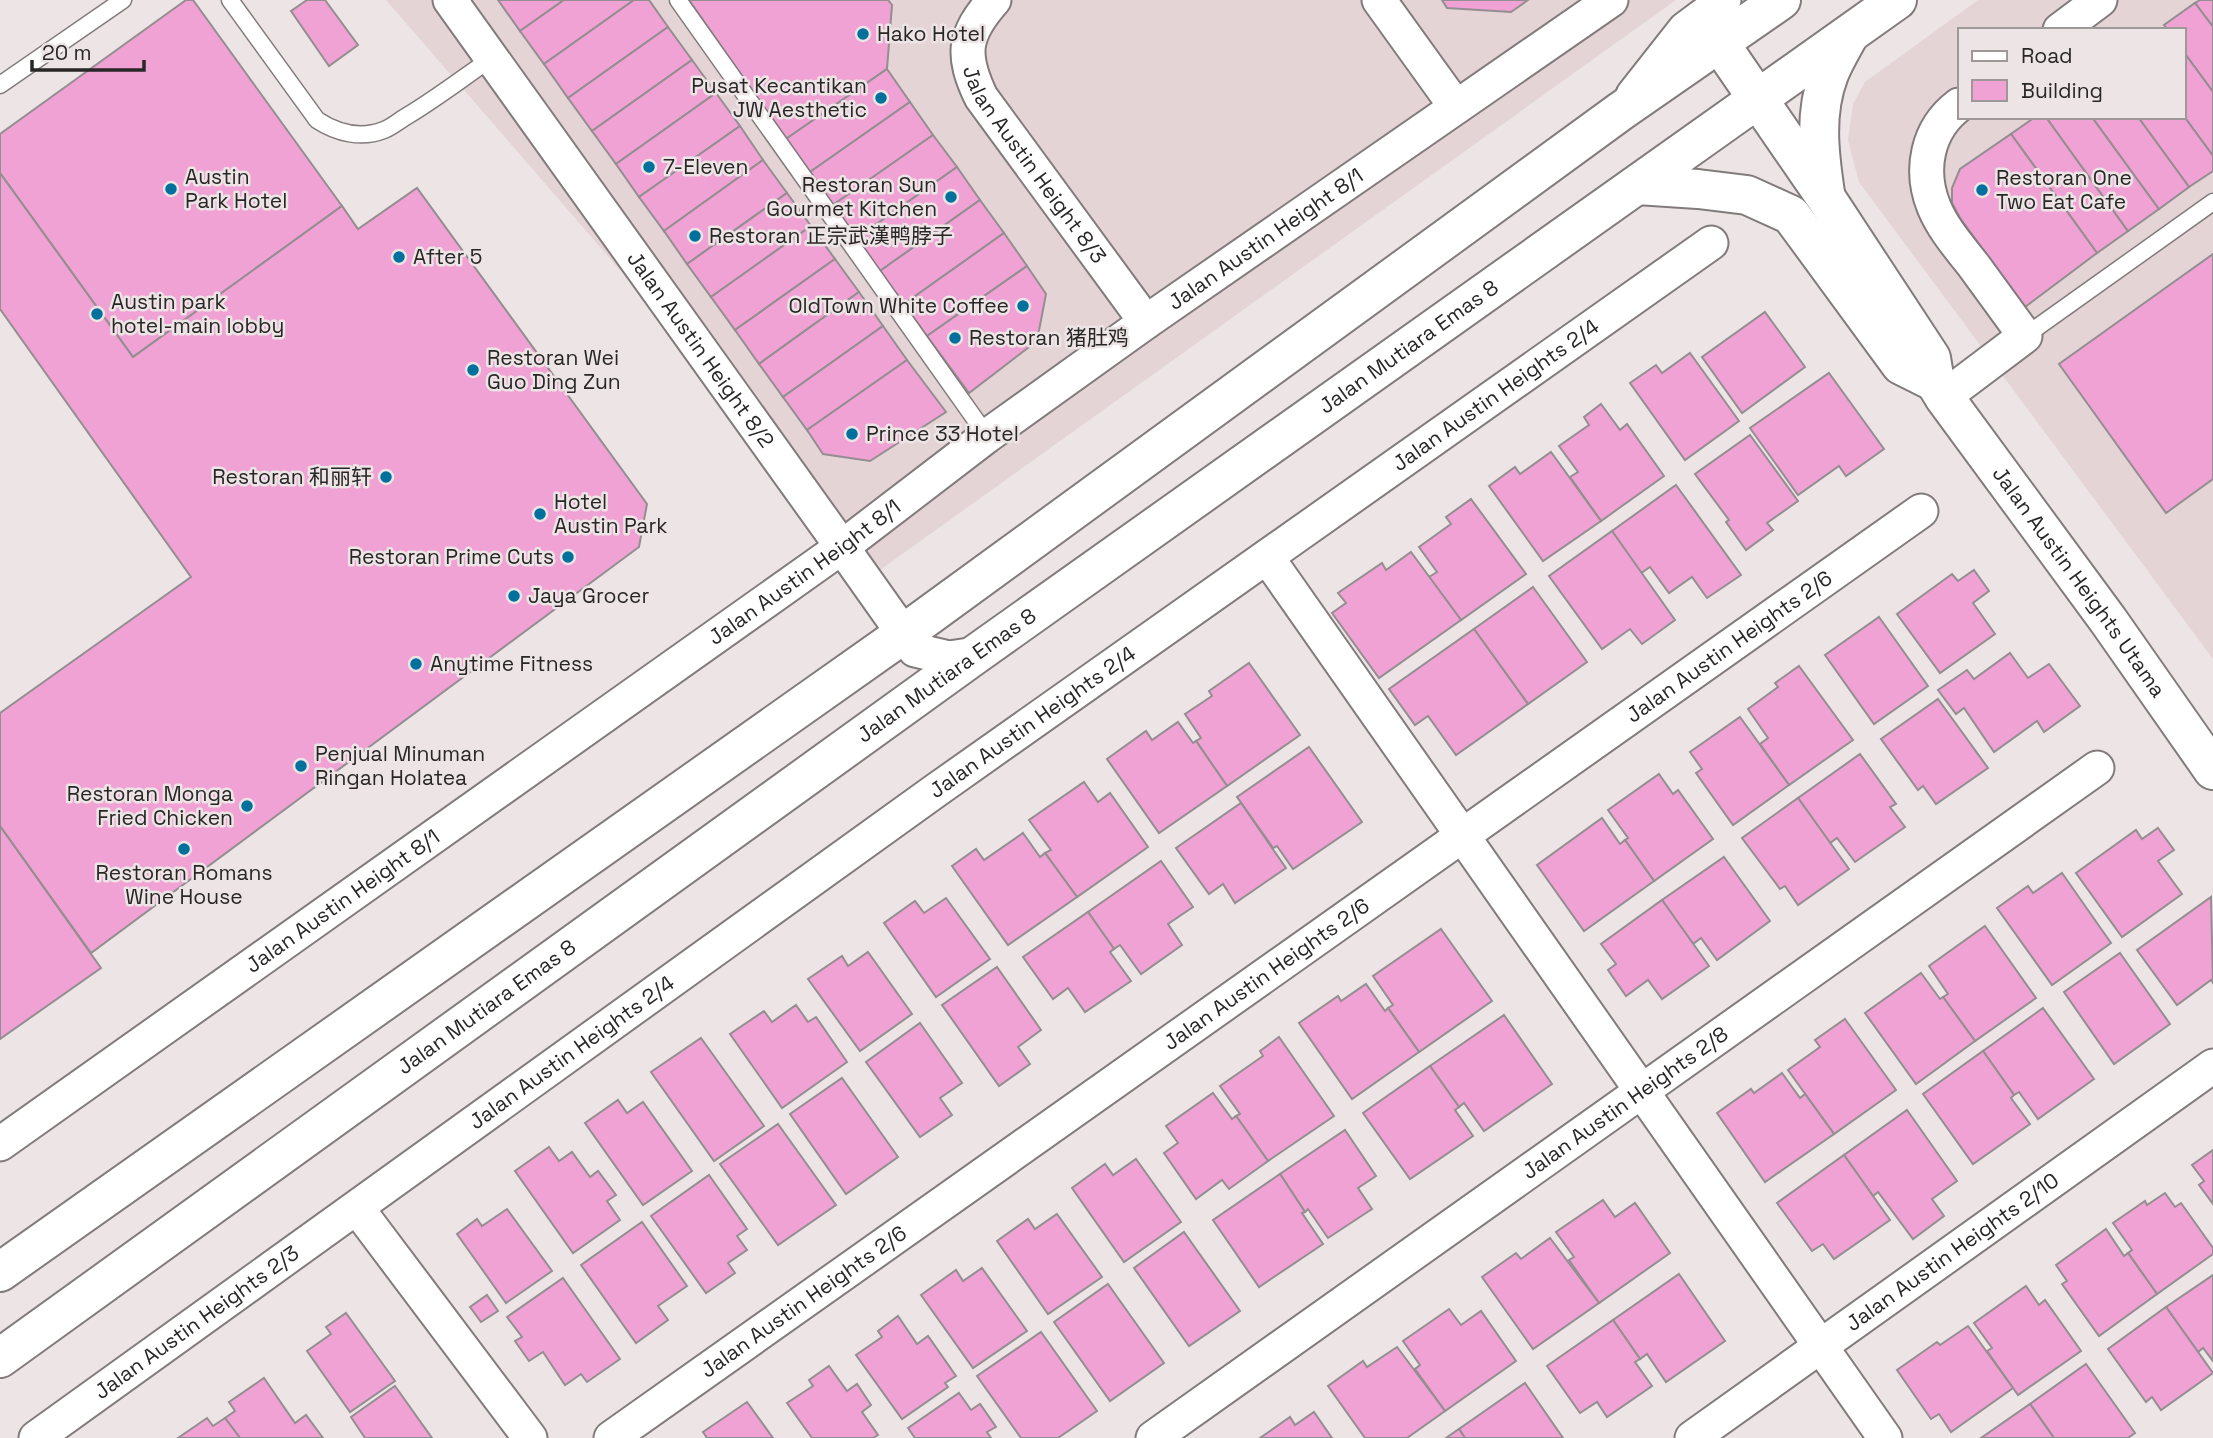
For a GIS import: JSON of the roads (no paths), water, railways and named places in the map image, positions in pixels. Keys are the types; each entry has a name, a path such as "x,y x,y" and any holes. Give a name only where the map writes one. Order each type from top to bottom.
{"main road":[{"path":"2,1273 902,635 1621,111 1781,0"},
{"name":"Jalan Mutiara Emas 8","path":"0,1358 976,653 1897,0"},
{"path":"1826,198 1818,141 1820,111 1829,75 1850,33"},
{"path":"1720,44 1931,358 1939,389"},
{"path":"1637,186 1747,195 1791,215 1901,365 1939,389"},
{"name":"Jalan Austin Heights Utama","path":"1939,389 2108,620 2213,770"}],"street":[{"name":"Jalan Austin Height 8/2","path":"450,0 842,547 902,635 915,650 931,656 960,658 976,653"},
{"name":"Jalan Austin Height 8/3","path":"994,0 977,20 967,46 969,72 981,97 1146,321"},
{"path":"1379,0 1456,107"},
{"name":"Jalan Austin Height 8/1","path":"0,1144 842,547 987,436 1146,321 1611,0"},
{"path":"1621,111 1685,29 1724,0"},
{"path":"2063,28 2100,0"},
{"path":"1939,389 2025,336 1942,222 1930,194 1926,164 1928,150 1939,125 1958,106"},
{"name":"Jalan Austin Heights 2/4","path":"357,1208 934,791 1711,243"},
{"name":"Jalan Austin Heights 2/6","path":"611,1438 1921,511"},
{"path":"1267,557 1885,1438"},
{"name":"Jalan Austin Heights 2/8","path":"1153,1438 2097,768"},
{"name":"Jalan Austin Heights 2/10","path":"1692,1438 2213,1066"},
{"path":"357,1208 530,1438"},
{"name":"Jalan Austin Heights 2/3","path":"36,1438 357,1208"}],"lane":[{"path":"0,85 123,0"},
{"path":"230,0 317,120 332,130 349,134 384,130 426,105 492,58"},
{"path":"678,0 987,436"},
{"path":"2025,336 2213,202"}],"place":[{"name":"Hako Hotel","path":"863,34"},
{"name":"Pusat Kecantikan JW Aesthetic","path":"881,98"},
{"name":"7-Eleven","path":"649,167"},
{"name":"Austin Park Hotel","path":"171,189"},
{"name":"Restoran One Two Eat Cafe","path":"1982,190"},
{"name":"Restoran Sun Gourmet Kitchen","path":"951,197"},
{"name":"Restoran 正宗武漢鸭脖子","path":"695,236"},
{"name":"After 5","path":"399,257"},
{"name":"OldTown White Coffee","path":"1023,306"},
{"name":"Austin park hotel-main lobby","path":"97,314"},
{"name":"Restoran 猪肚鸡","path":"955,338"},
{"name":"Restoran Wei Guo Ding Zun","path":"473,370"},
{"name":"Prince 33 Hotel","path":"852,434"},
{"name":"Restoran 和丽轩","path":"386,477"},
{"name":"Hotel Austin Park","path":"540,514"},
{"name":"Restoran Prime Cuts","path":"568,557"},
{"name":"Jaya Grocer","path":"514,596"},
{"name":"Anytime Fitness","path":"416,664"},
{"name":"Penjual Minuman Ringan Holatea","path":"301,766"},
{"name":"Restoran Monga Fried Chicken","path":"247,806"},
{"name":"Restoran Romans Wine House","path":"184,849"}]}
